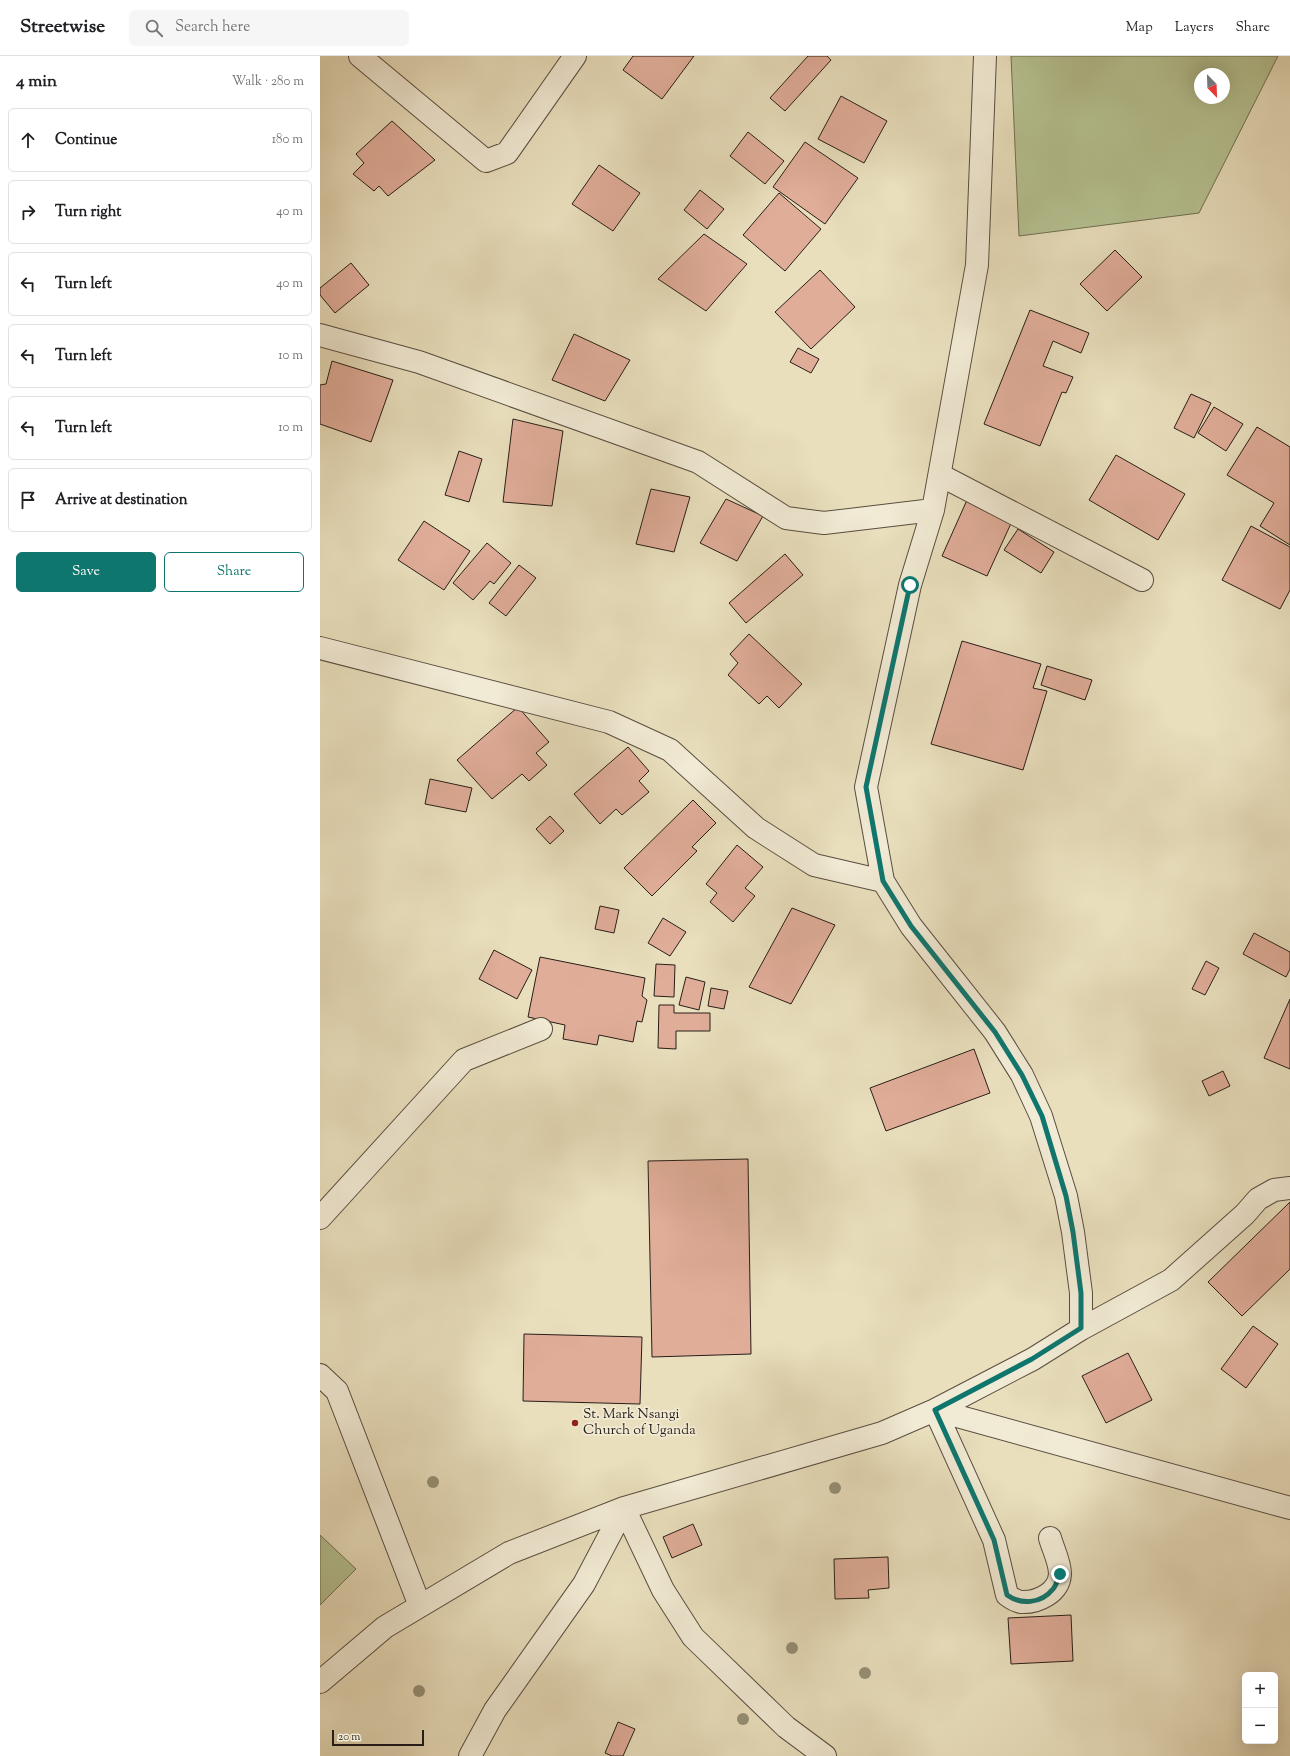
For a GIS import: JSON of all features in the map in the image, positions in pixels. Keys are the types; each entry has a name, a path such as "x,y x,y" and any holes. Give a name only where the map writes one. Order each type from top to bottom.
{"street":[{"path":"360,56 486,161 507,153 575,56"},
{"path":"985,56 976,265 933,510 910,585 866,787 883,881 911,926 995,1032 1022,1075 1042,1116 1066,1196 1073,1232 1081,1293 1081,1328"},
{"path":"320,335 419,362 698,462 786,518 824,523 933,510"},
{"path":"940,475 1142,580"},
{"path":"320,648 609,722 670,750 756,828 814,865 883,881"},
{"path":"320,1218 464,1060 541,1029"},
{"path":"320,1682 385,1626 509,1553 624,1508 882,1433 935,1410 1032,1359 1081,1328 1171,1280 1245,1214 1258,1199 1274,1190 1290,1188"},
{"path":"320,1375 337,1390 420,1606"},
{"path":"935,1410 1290,1508"},
{"path":"935,1410 994,1540 1007,1595 1014,1600 1020,1602 1040,1600 1054,1589 1060,1574 1050,1538"},
{"path":"470,1756 495,1710 584,1584 624,1508"},
{"path":"624,1508 663,1590 693,1637 786,1727 825,1756"}],"green space":[{"path":"1011,56 1278,56 1199,213 1019,236"},
{"path":"320,1535 356,1569 320,1605"}],"building":[{"path":"633,56 694,56 662,99 623,70"},
{"path":"808,56 827,56 831,60 785,111 770,98"},
{"path":"841,96 887,121 864,163 818,139"},
{"path":"392,121 435,160 388,196 379,186 374,191 353,174 364,163 356,154"},
{"path":"748,132 784,161 765,184 730,156"},
{"path":"805,142 858,178 825,224 773,187"},
{"path":"599,165 640,193 613,231 572,204"},
{"path":"700,190 724,209 707,229 684,210"},
{"path":"779,193 821,229 785,271 743,235"},
{"path":"704,234 747,264 706,311 658,279"},
{"path":"1115,250 1142,277 1107,311 1080,284"},
{"path":"351,263 369,285 335,313 320,295 320,288"},
{"path":"820,270 855,307 811,349 775,312"},
{"path":"1030,310 1089,333 1081,353 1053,341 1043,366 1073,377 1066,393 1062,392 1040,446 984,424"},
{"path":"574,334 630,360 605,401 552,380"},
{"path":"798,348 819,359 811,373 790,362"},
{"path":"332,361 393,380 371,442 320,424 320,385 326,384"},
{"path":"1191,394 1211,403 1194,438 1174,428"},
{"path":"1214,407 1243,424 1226,451 1198,433"},
{"path":"513,419 563,431 552,506 503,502"},
{"path":"1257,427 1290,447 1290,545 1260,526 1274,503 1227,475"},
{"path":"459,451 482,459 469,502 445,495"},
{"path":"1116,455 1185,494 1158,540 1089,500"},
{"path":"651,489 690,497 674,552 636,544"},
{"path":"726,499 763,516 737,561 700,543"},
{"path":"967,500 1013,519 987,576 942,556"},
{"path":"424,521 470,551 444,590 398,560"},
{"path":"1251,526 1290,547 1290,590 1280,609 1222,580"},
{"path":"1018,529 1054,552 1041,573 1004,550"},
{"path":"487,543 511,563 494,584 490,581 473,600 453,583"},
{"path":"785,554 803,575 746,623 729,603"},
{"path":"519,565 536,578 506,616 489,603"},
{"path":"749,634 802,684 779,708 767,696 759,704 728,675 738,663 730,654"},
{"path":"962,641 1041,664 1033,688 1047,691 1023,770 931,744"},
{"path":"1047,666 1092,680 1085,700 1041,685"},
{"path":"518,707 549,742 536,753 547,765 529,781 522,774 492,799 457,760"},
{"path":"628,747 649,771 639,781 649,792 622,815 616,809 600,824 574,794"},
{"path":"430,779 472,788 466,812 425,804"},
{"path":"693,800 716,823 692,847 697,851 652,896 624,868"},
{"path":"550,816 564,831 550,844 536,829"},
{"path":"737,845 763,867 745,888 755,896 733,922 710,902 717,893 706,884"},
{"path":"600,906 619,910 614,933 595,929"},
{"path":"792,908 835,925 791,1004 749,987"},
{"path":"663,918 686,932 670,956 648,943"},
{"path":"1254,933 1290,952 1290,969 1286,977 1243,954"},
{"path":"494,950 532,970 517,999 479,979"},
{"path":"540,957 645,978 642,996 647,1000 642,1022 637,1021 633,1042 599,1035 597,1045 563,1039 565,1025 528,1017"},
{"path":"1206,961 1219,968 1205,995 1192,989"},
{"path":"656,964 675,965 674,997 654,996"},
{"path":"686,977 705,982 699,1010 679,1005"},
{"path":"711,988 728,991 724,1009 708,1006"},
{"path":"1290,999 1290,1069 1264,1058"},
{"path":"659,1005 674,1005 674,1013 710,1013 710,1031 676,1031 676,1049 658,1048"},
{"path":"974,1049 990,1093 886,1131 870,1088"},
{"path":"1223,1071 1230,1086 1209,1096 1202,1081"},
{"path":"748,1159 751,1354 652,1357 648,1161"},
{"path":"1290,1202 1290,1269 1242,1316 1208,1282"},
{"path":"1253,1326 1278,1344 1246,1388 1221,1369"},
{"path":"524,1334 642,1337 640,1404 523,1401"},
{"path":"1128,1353 1152,1400 1106,1423 1082,1376"},
{"path":"693,1524 702,1545 672,1558 663,1537"},
{"path":"888,1557 889,1588 868,1590 869,1598 835,1599 834,1559"},
{"path":"1071,1615 1073,1661 1011,1664 1008,1618"},
{"path":"618,1722 635,1729 623,1756 612,1756 605,1753"}],"place":[{"name":"St. Mark Nsangi Church of Uganda","path":"575,1423"}],"route":[{"path":"910,585 866,787 883,881 911,926 995,1032 1022,1075 1042,1116 1066,1196 1073,1232 1081,1293 1081,1328 1032,1359 935,1410 994,1540 1007,1595 1020,1602 1040,1600 1054,1589 1060,1574"}]}
